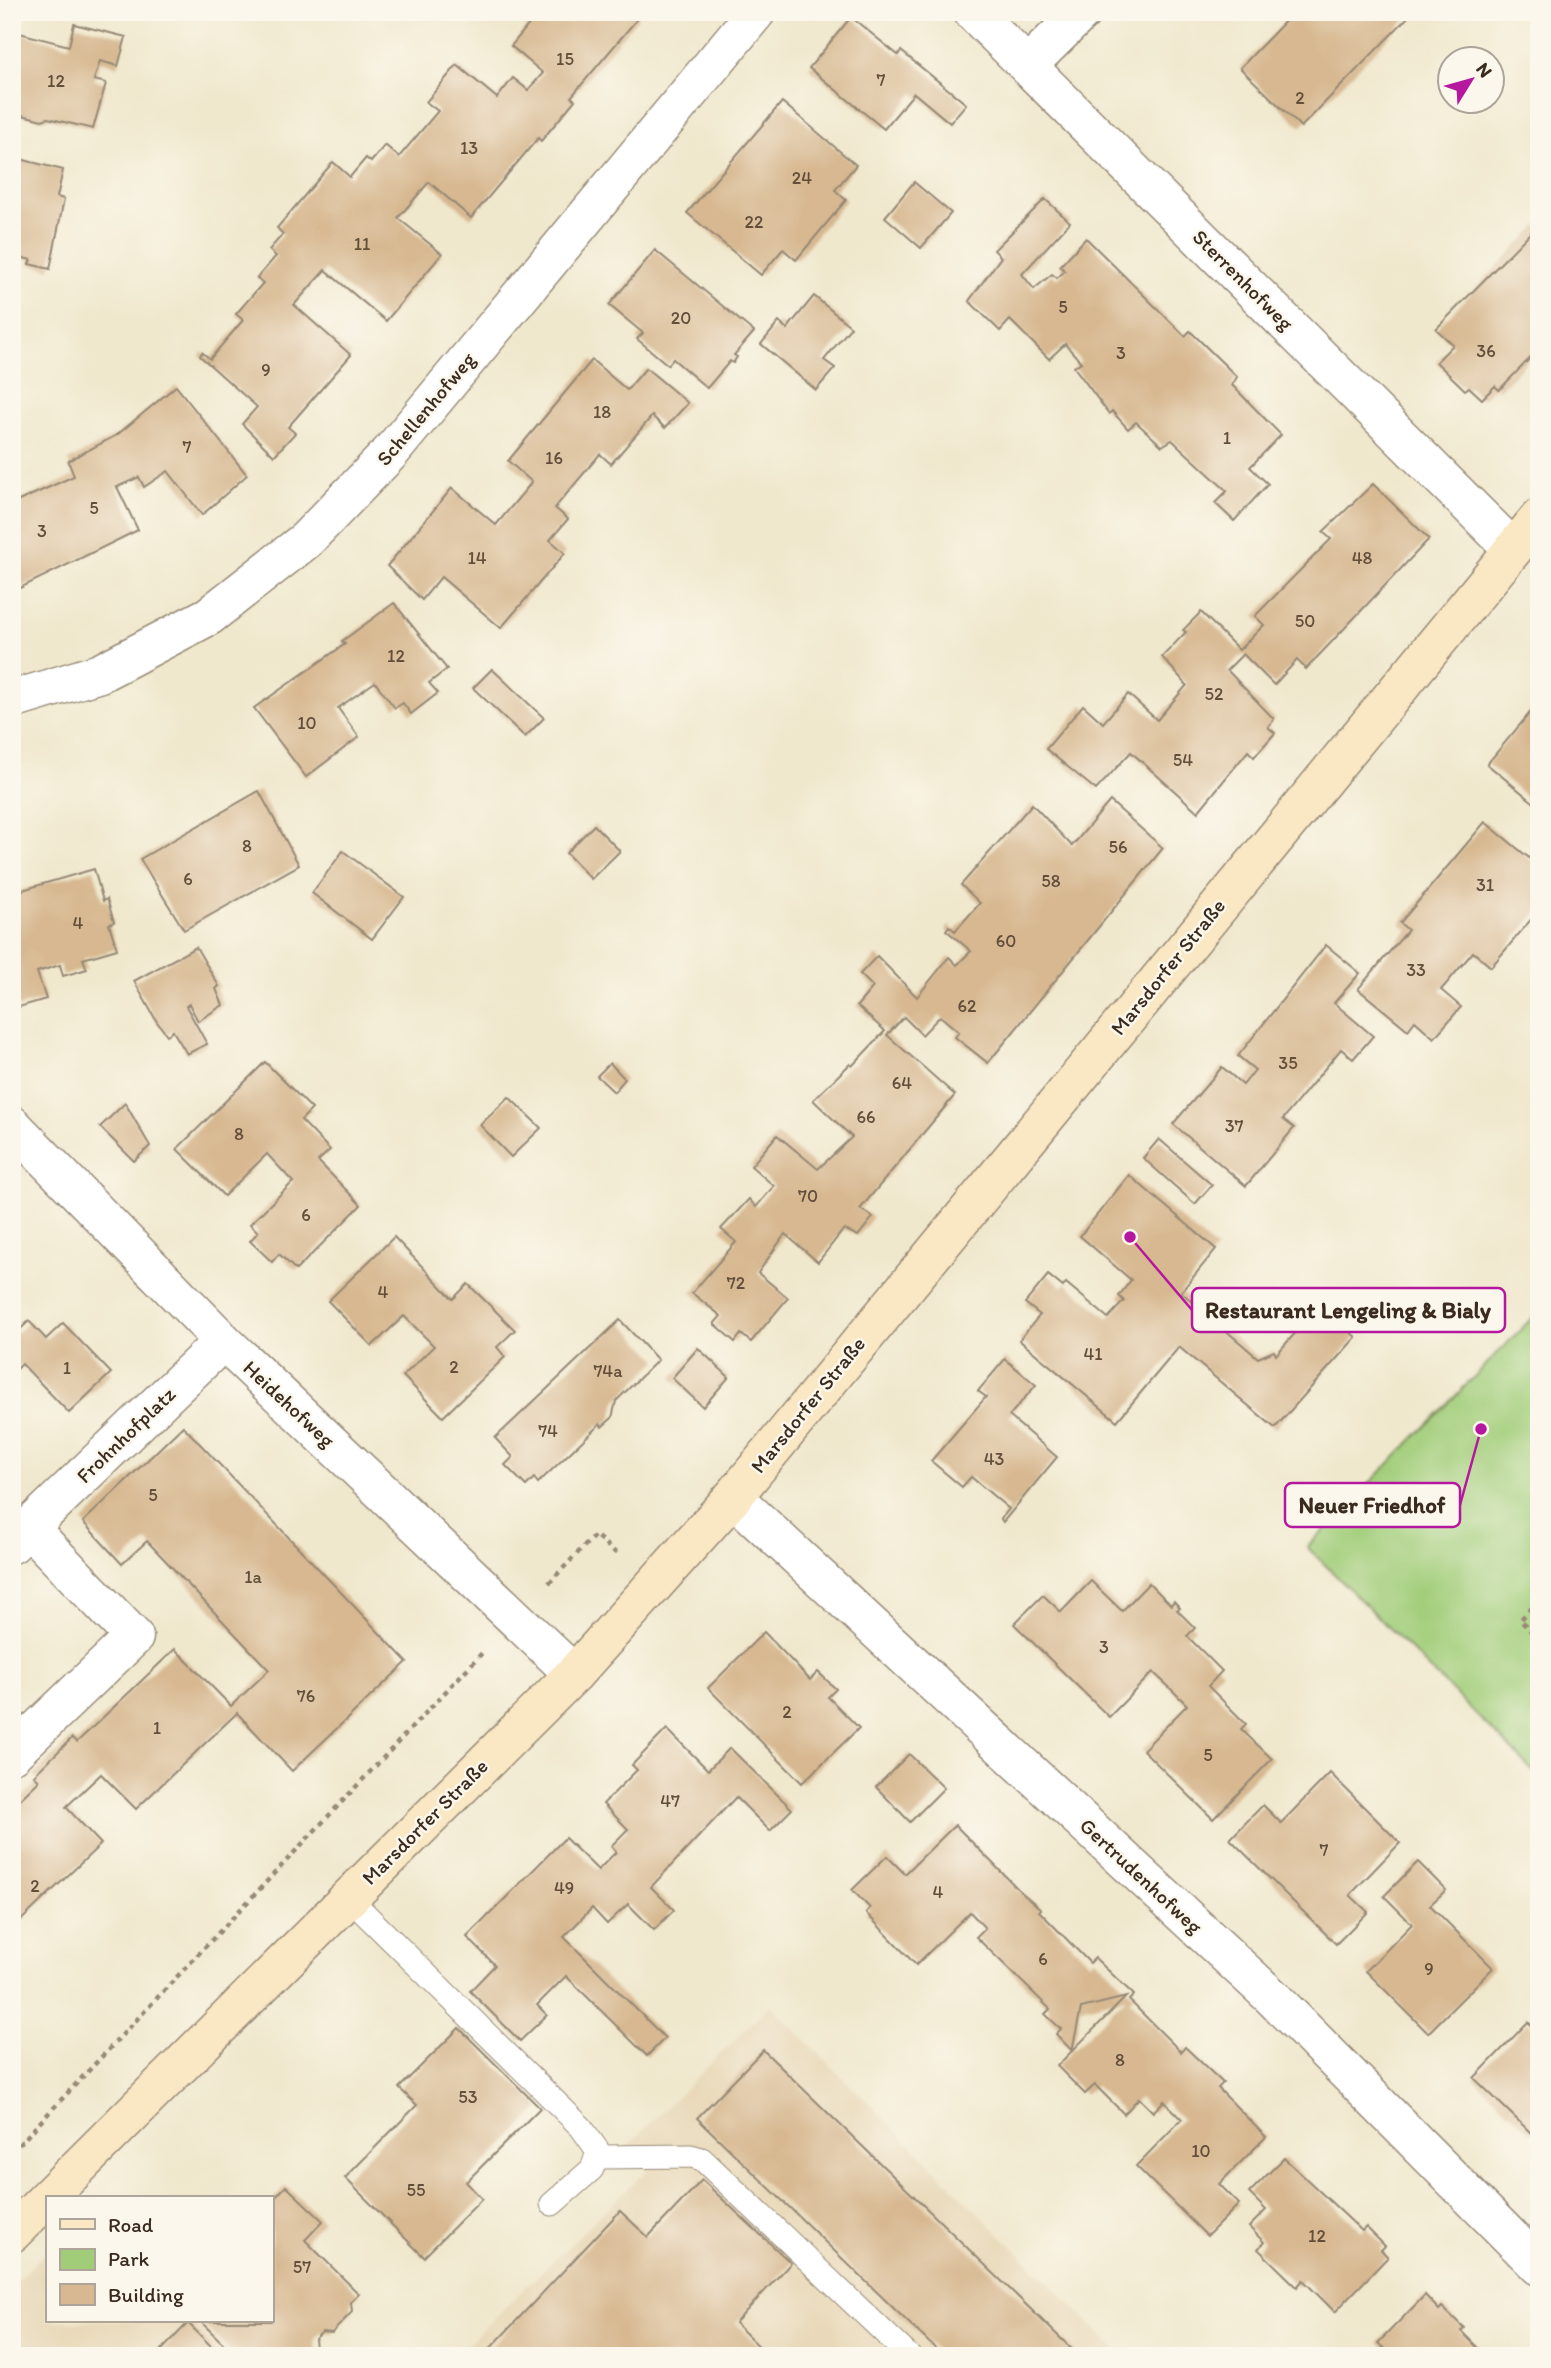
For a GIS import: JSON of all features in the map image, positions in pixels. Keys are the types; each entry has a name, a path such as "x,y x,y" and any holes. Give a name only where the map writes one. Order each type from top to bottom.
{"street":[{"name":"Schellenhofweg","path":"12,700 100,673 209,616 306,540 390,453 756,12"},
{"name":"Sterrenhofweg","path":"973,12 1513,549"},
{"path":"1028,65 1082,12"},
{"name":"Marsdorfer Straße","path":"49,2196 574,1674 654,1587 733,1497 1539,518"},
{"name":"Heidehofweg","path":"12,1125 223,1341 574,1674"},
{"name":"Frohnhofplatz","path":"12,1754 134,1637 21,1536 223,1341"},
{"name":"Gertrudenhofweg","path":"733,1497 1273,1998 1539,2266"},
{"name":"Marsdorfer Straße","path":"12,2233 46,2199"}],"lane":[{"path":"349,1898 581,2127 598,2151 592,2169 552,2204"},
{"path":"598,2157 691,2155 702,2159 909,2356"}],"path":[{"path":"12,2152 595,1535 654,1587"},
{"path":"1539,1601 1520,1620 1539,1639"}],"shaded area":[{"path":"770,2005 1121,2356 455,2356 647,2170 626,2147"},
{"path":"46,2252 46,2322 201,2322 236,2356 12,2356 12,2285"}],"green space":[{"path":"1539,1311 1539,1777 1307,1547"}],"building":[{"path":"539,12 631,12 638,18 571,97 575,100 541,141 538,138 471,218 429,182 398,218 442,254 386,321 325,270 294,305 351,355 288,427 295,433 274,456 242,424 257,407 200,356 202,352 210,359 243,320 236,314 263,283 257,278 276,256 269,250 283,234 277,228 333,162 350,177 366,158 371,162 385,145 399,157 438,111 426,102 457,65 497,98 513,78 528,90 543,73 511,46"},
{"path":"1294,12 1413,12 1301,127 1240,68"},
{"path":"851,17 898,55 901,51 966,104 950,123 914,93 884,129 809,68"},
{"path":"74,24 126,37 118,66 100,61 94,80 106,83 93,129 22,115 12,108 12,31 69,46"},
{"path":"782,102 856,165 835,190 846,200 796,260 783,249 761,275 687,213"},
{"path":"12,157 63,170 57,197 64,199 50,269 29,264 31,260 12,255"},
{"path":"914,182 951,213 921,248 885,217"},
{"path":"1045,199 1070,222 1022,274 1034,289 1052,274 1057,278 1065,271 1060,266 1086,238 1185,336 1190,331 1237,377 1232,385 1281,435 1250,467 1268,484 1234,521 1215,503 1227,491 1172,440 1162,446 1136,422 1128,429 1112,411 1109,414 1074,367 1081,362 1065,344 1049,359 1010,320 1000,331 969,301 1001,257 994,250"},
{"path":"1539,224 1539,349 1499,390 1495,386 1482,399 1469,387 1465,390 1436,362 1453,345 1436,329"},
{"path":"655,250 754,332 734,355 737,357 733,363 730,361 707,388 673,359 668,365 637,339 643,333 609,305"},
{"path":"814,296 851,327 824,360 835,368 816,390 761,344 779,322 787,329"},
{"path":"592,360 627,390 646,368 688,403 665,428 652,416 611,464 600,454 558,504 555,508 568,519 550,540 565,553 501,628 441,577 422,600 387,566 452,488 496,525 532,482 508,461"},
{"path":"176,386 247,475 202,515 168,471 144,487 139,477 117,487 138,530 12,592 12,504 74,476 68,461 117,435"},
{"path":"1373,484 1429,539 1306,669 1297,660 1274,685 1243,654 1227,670 1274,719 1268,727 1275,733 1254,757 1248,751 1198,812 1131,752 1096,790 1046,749 1083,705 1103,723 1128,694 1157,720 1187,685 1162,657 1186,632 1183,630 1201,612 1239,650 1264,625 1255,616 1331,539 1323,532"},
{"path":"394,603 447,669 429,683 438,693 411,714 403,703 395,708 375,682 338,708 359,737 306,777 254,708 345,644 342,641"},
{"path":"492,669 544,718 525,737 473,688"},
{"path":"1539,702 1539,807 1487,764"},
{"path":"259,791 299,865 184,930 140,859"},
{"path":"1110,801 1163,848 988,1063 955,1037 959,1032 940,1016 922,1035 904,1017 887,1035 955,1095 860,1209 873,1217 858,1236 844,1229 818,1262 785,1234 758,1273 788,1298 751,1342 741,1334 735,1342 714,1324 721,1316 692,1293 736,1242 721,1229 749,1199 756,1207 774,1186 751,1166 777,1135 818,1169 852,1137 813,1100 850,1064 852,1066 885,1031 857,1006 873,987 860,974 877,956 917,997 949,957 957,965 971,951 946,930 949,926 955,931 980,903 961,885 1032,804 1072,846"},
{"path":"1485,822 1539,866 1539,910 1491,967 1473,952 1441,990 1461,1007 1434,1038 1415,1021 1408,1030 1358,989 1408,930 1400,923"},
{"path":"594,825 620,851 591,879 566,853"},
{"path":"343,851 404,897 372,939 312,893"},
{"path":"94,869 103,901 107,899 114,922 109,924 117,949 83,959 87,969 63,976 60,965 37,972 46,999 12,1009 12,893"},
{"path":"1326,945 1360,973 1334,1003 1373,1036 1353,1059 1341,1049 1283,1119 1294,1128 1246,1186 1173,1124 1222,1067 1243,1085 1255,1070 1238,1056"},
{"path":"196,947 219,986 216,989 223,1005 198,1021 189,1004 186,1006 207,1044 187,1054 173,1031 167,1035 157,1022 134,981"},
{"path":"265,1062 312,1109 301,1120 330,1150 318,1161 361,1205 296,1270 279,1254 272,1262 250,1241 258,1232 250,1224 293,1182 267,1154 224,1196 177,1149"},
{"path":"610,1063 625,1079 614,1092 597,1076"},
{"path":"509,1097 541,1128 511,1157 480,1125"},
{"path":"125,1103 150,1146 134,1161 100,1127"},
{"path":"1159,1139 1212,1185 1195,1204 1143,1158"},
{"path":"1129,1175 1216,1249 1181,1292 1258,1358 1274,1351 1276,1355 1319,1306 1356,1337 1275,1428 1179,1347 1117,1421 1019,1340 1040,1315 1025,1303 1048,1275 1063,1287 1066,1283 1108,1318 1124,1301 1119,1296 1131,1280 1080,1236"},
{"path":"394,1237 453,1299 468,1284 515,1330 497,1347 505,1357 443,1417 403,1376 434,1346 404,1316 372,1346 328,1301"},
{"path":"620,1320 658,1360 616,1401 612,1418 602,1427 600,1424 538,1483 534,1478 526,1486 505,1465 513,1457 495,1438"},
{"path":"29,1321 46,1339 63,1323 111,1373 69,1413 22,1364 12,1374 12,1337"},
{"path":"698,1348 729,1377 703,1407 672,1378"},
{"path":"1005,1359 1036,1385 1009,1416 1057,1457 1003,1522 1001,1519 1009,1509 971,1477 962,1487 931,1461 986,1397 978,1391"},
{"path":"183,1426 407,1662 292,1771 237,1713 136,1809 101,1774 66,1807 101,1844 12,1929 12,1807 39,1781 34,1775 72,1738 77,1742 175,1649 231,1706 269,1670 147,1541 122,1564 83,1522"},
{"path":"1091,1581 1122,1611 1149,1583 1171,1605 1174,1601 1180,1608 1177,1610 1195,1628 1187,1636 1222,1671 1208,1686 1246,1724 1241,1729 1272,1759 1213,1819 1143,1750 1187,1705 1169,1687 1153,1672 1109,1717 1014,1624 1043,1595 1061,1612"},
{"path":"764,1632 810,1680 818,1672 836,1689 828,1697 859,1728 802,1783 708,1688"},
{"path":"667,1729 708,1770 730,1748 792,1809 770,1831 736,1797 651,1887 674,1910 654,1930 628,1904 607,1924 592,1908 564,1937 665,2038 647,2056 566,1976 537,2005 547,2015 520,2041 470,1991 495,1965 467,1937 565,1838 598,1870 616,1852 611,1846 628,1829 603,1804 637,1770 632,1765"},
{"path":"909,1754 944,1788 910,1822 876,1787"},
{"path":"1330,1773 1400,1843 1350,1895 1368,1912 1336,1944 1230,1839 1263,1805 1281,1823"},
{"path":"955,1825 1041,1909 1039,1911 1090,1963 1095,1958 1134,1995 1129,2000 1181,2052 1185,2047 1223,2083 1218,2088 1266,2137 1219,2184 1239,2204 1207,2236 1136,2166 1182,2119 1164,2101 1153,2112 1139,2098 1124,2114 1095,2085 1085,2094 1057,2066 1072,2051 1056,2034 1061,2029 1045,2014 1050,2009 976,1937 985,1928 970,1912 916,1965 866,1913 870,1908 852,1890 887,1856 905,1874","holes":["1126,1997 1072,2051 1081,2008"]},
{"path":"1418,1862 1446,1890 1430,1905 1493,1968 1428,2033 1366,1971 1412,1924 1384,1896"},
{"path":"1528,2022 1539,2032 1539,2125 1531,2133 1474,2078"},
{"path":"459,2028 540,2108 466,2182 482,2199 424,2257 345,2178 417,2105 399,2088"},
{"path":"763,2050 1079,2356 943,2356 697,2118"},
{"path":"1284,2158 1362,2231 1366,2227 1385,2246 1381,2250 1388,2257 1335,2312 1303,2280 1297,2287 1258,2249 1264,2242 1249,2227 1266,2210 1249,2193"},
{"path":"702,2180 791,2263 735,2323 769,2356 483,2356 620,2211 648,2237"},
{"path":"286,2186 323,2221 305,2240 359,2294 351,2302 352,2312 332,2333 322,2332 315,2339 316,2349 309,2356 236,2356 201,2322 273,2322 273,2200"},
{"path":"1425,2295 1439,2310 1442,2307 1464,2328 1461,2331 1486,2356 1392,2356 1378,2343"},
{"path":"188,2323 221,2356 156,2356"}],"place":[{"name":"Restaurant Lengeling & Bialy","path":"1130,1237"},
{"name":"Neuer Friedhof","path":"1481,1429"}]}
